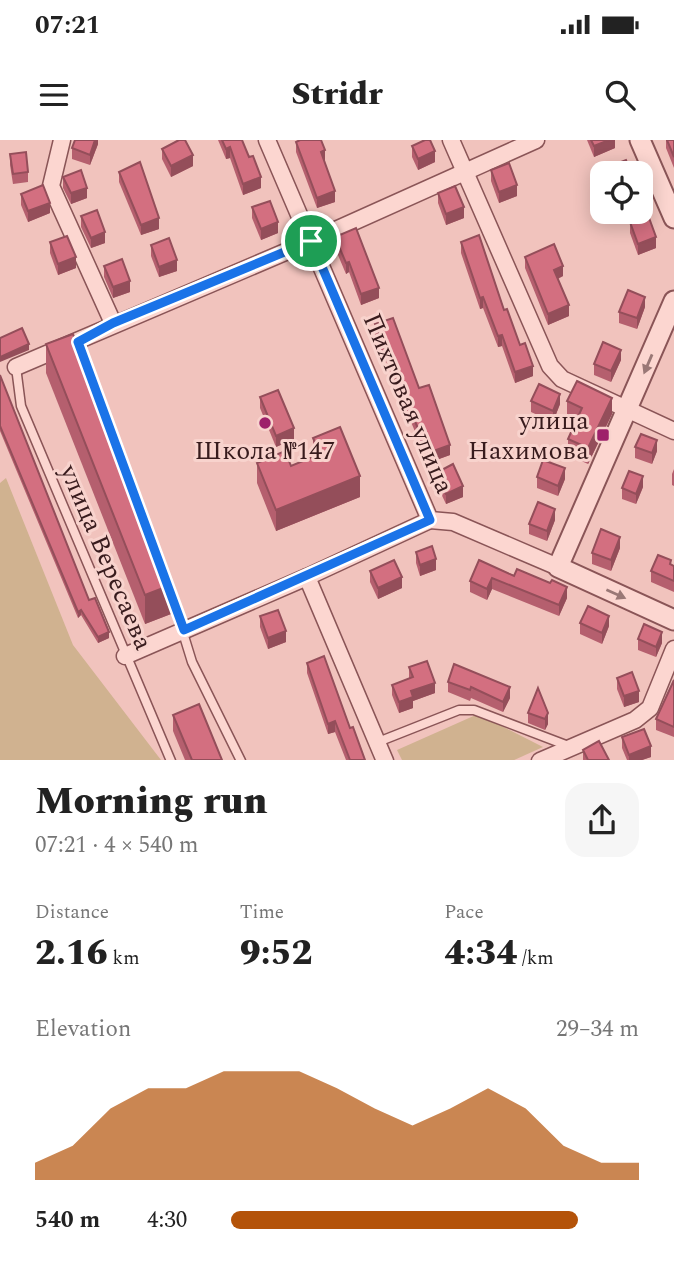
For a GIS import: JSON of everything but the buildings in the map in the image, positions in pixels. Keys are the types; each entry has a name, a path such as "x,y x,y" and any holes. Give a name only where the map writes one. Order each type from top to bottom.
{"street":[{"path":"62,140 51,186 113,323"},
{"name":"Пихтовая улица","path":"267,140 430,520 453,522 674,620"},
{"path":"452,140 550,366 562,379 674,431"},
{"path":"16,367 78,342 113,323 311,241 536,140"},
{"path":"640,140 674,218"},
{"path":"558,567 674,301"},
{"path":"125,656 430,520"},
{"path":"307,577 385,760"},
{"path":"542,760 635,720 650,708 674,649"}],"lane":[{"path":"78,342 112,434"},
{"name":"улица Вересаева","path":"16,367 21,406 171,760"},
{"path":"165,578 184,630 192,662 241,760"},
{"path":"378,742 459,710 474,710 571,747"}],"shaded area":[{"path":"6,478 73,645 161,760 0,760 0,483"},
{"path":"478,714 543,747 514,760 402,760 397,750"}],"place":[{"name":"Школа №147","path":"265,423"},
{"name":"улица Нахимова","path":"603,435"}],"route":[{"path":"311,241 430,520 184,630 78,342 113,323 311,241"}]}
